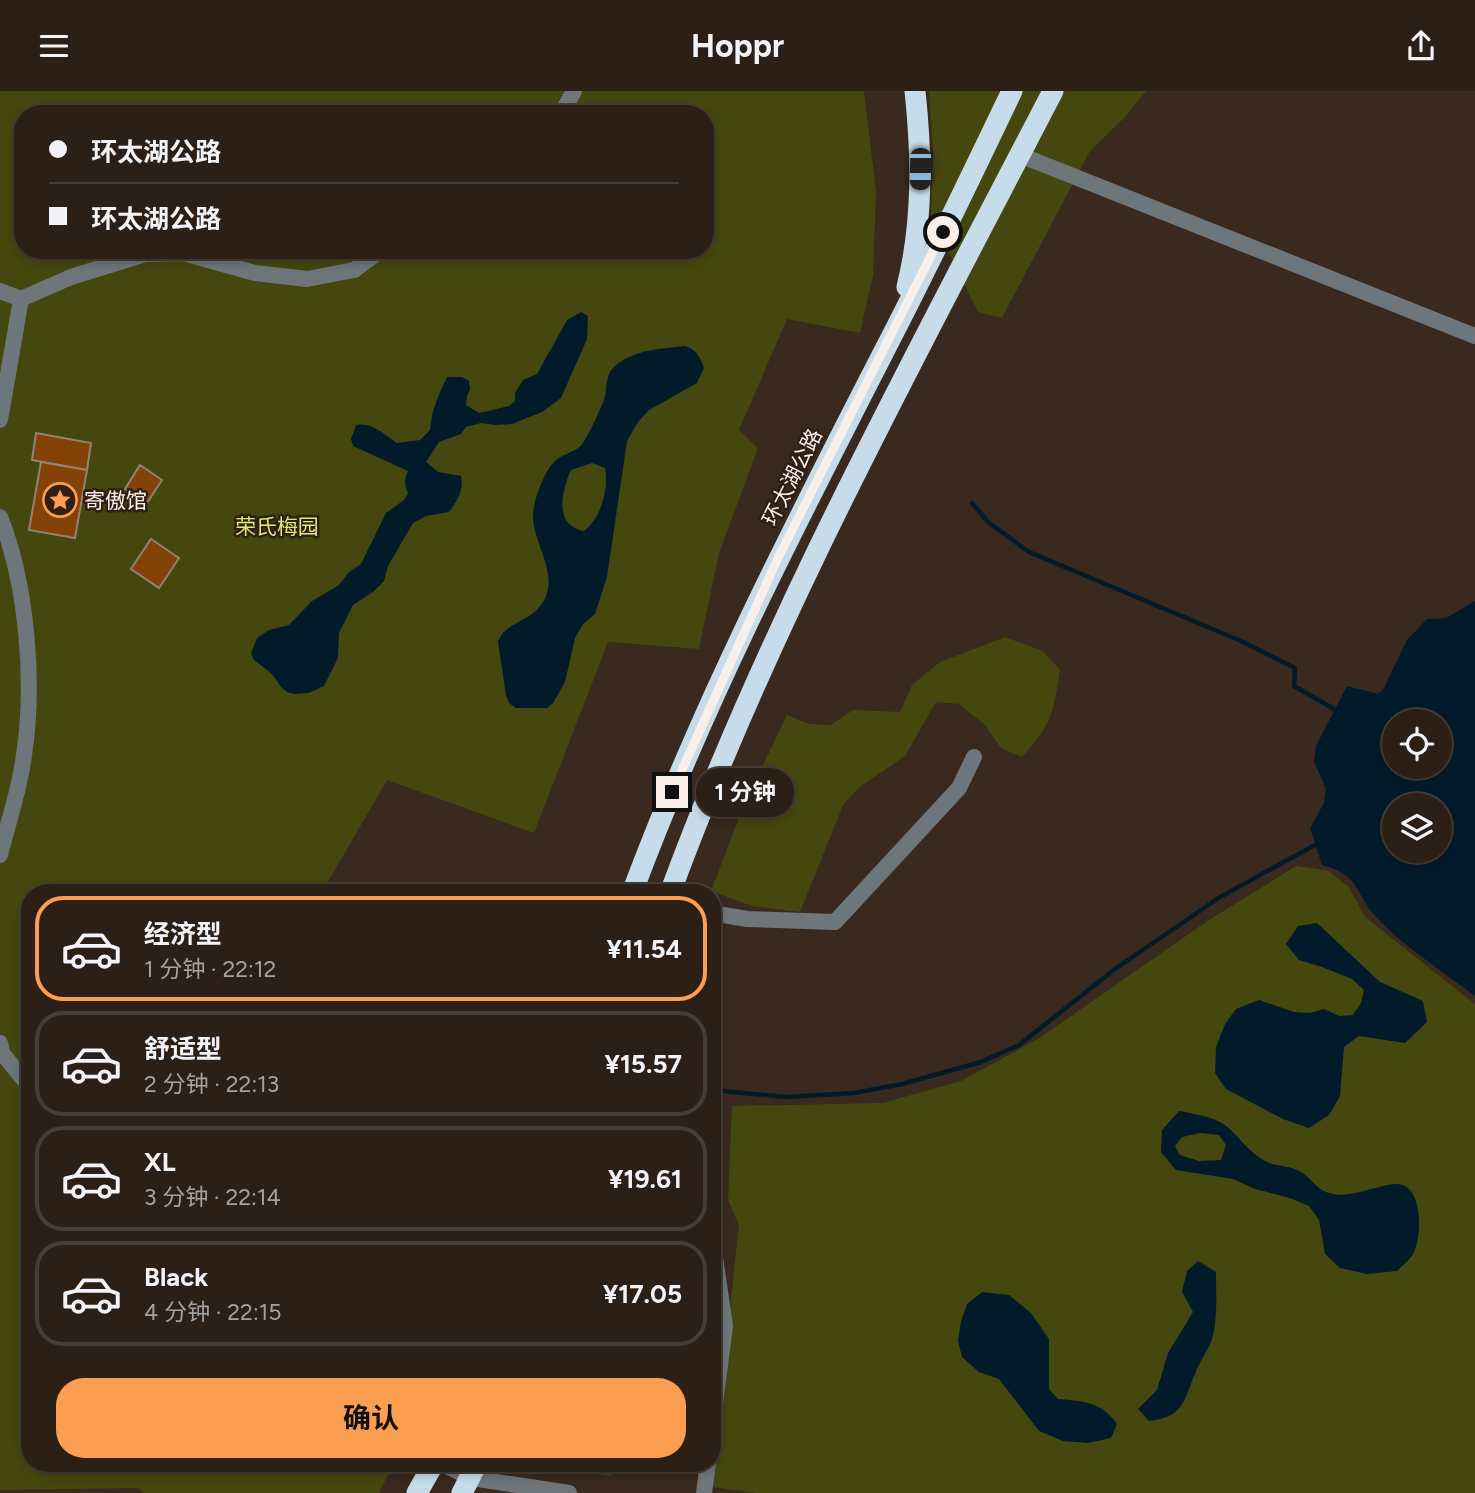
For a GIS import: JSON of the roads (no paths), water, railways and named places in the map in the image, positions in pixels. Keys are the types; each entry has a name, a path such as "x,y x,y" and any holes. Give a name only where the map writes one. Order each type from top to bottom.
{"highway":[{"path":"897,326 912,266 919,215 921,146 915,91"},
{"name":"环太湖公路","path":"636,884 690,748 778,558 897,326 1012,91"},
{"path":"674,884 771,647 824,533 1053,91"},
{"path":"417,1493 429,1472"}],"street":[{"path":"1020,155 1475,336"},
{"path":"0,291 21,299 71,277 129,259"},
{"path":"205,259 255,273 307,279 354,270 369,259"},
{"path":"0,420 21,299"},
{"path":"0,517 9,540 16,572 30,666 24,756 0,855"},
{"path":"721,915 747,919 835,922 959,788 974,757"},
{"path":"0,1043 2,1053 21,1076"},
{"path":"721,1314 725,1326 721,1357"},
{"path":"704,1493 707,1472"},
{"path":"470,1478 569,1493"}],"water":[{"path":"581,312 588,316 587,339 561,398 542,412 512,424 481,423 466,427 461,434 439,442 426,462 438,472 461,476 461,490 455,503 449,512 426,516 413,523 388,566 384,581 353,605 339,633 338,658 324,686 309,693 287,692 272,674 254,660 251,653 257,638 269,630 289,625 312,601 339,585 349,572 361,564 386,513 404,500 408,493 405,482 408,471 353,446 351,439 356,425 373,427 397,443 420,440 430,430 438,396 447,377 462,377 469,381 466,405 479,413 509,406 515,401 515,393 523,380 537,374 567,320"},
{"path":"685,346 695,352 704,368 697,383 649,410 627,441 607,577 595,614 583,624 575,638 565,682 547,708 516,708 509,703 506,696 498,642 507,629 535,611 546,596 547,567 533,518 537,495 544,478 556,460 583,443 604,400 608,378 615,366 640,353","holes":["592,463 605,468 605,494 595,519 584,531 574,528 568,522 562,507 571,470"]},
{"path":"1475,601 1475,996 1388,929 1370,910 1351,880 1344,874 1322,865 1310,828 1324,803 1326,788 1314,762 1316,746 1347,686 1378,694 1384,688 1407,640 1427,619 1446,618"},
{"path":"1317,923 1380,982 1423,1001 1427,1022 1405,1043 1359,1036 1344,1047 1340,1096 1329,1115 1309,1128 1283,1119 1226,1089 1215,1073 1216,1047 1225,1024 1236,1009 1259,1000 1294,1012 1310,1013 1324,1009 1339,1016 1353,1015 1361,1003 1364,990 1352,979 1299,960 1286,944 1298,926"},
{"path":"1179,1111 1214,1119 1225,1125 1259,1157 1269,1163 1297,1170 1322,1190 1336,1195 1358,1193 1389,1185 1405,1186 1411,1191 1418,1208 1418,1240 1412,1256 1397,1271 1367,1274 1340,1268 1325,1254 1319,1220 1309,1206 1233,1179 1176,1170 1161,1152 1162,1130","holes":["1201,1133 1219,1135 1226,1145 1221,1160 1199,1161 1180,1155 1175,1146 1182,1137"]},
{"path":"1198,1261 1216,1272 1216,1314 1212,1339 1181,1407 1169,1416 1149,1421 1138,1409 1157,1390 1168,1353 1193,1312 1182,1292 1187,1271"},
{"path":"982,1292 1009,1295 1031,1313 1049,1339 1049,1389 1058,1399 1084,1402 1105,1411 1117,1424 1111,1438 1088,1443 1063,1441 1039,1431 999,1379 979,1372 962,1357 958,1341 961,1321 967,1304"}],"waterway":[{"path":"972,503 988,522 1029,552 1241,641 1295,668 1294,686 1334,709"},
{"path":"721,1091 786,1097 854,1093 902,1084 981,1062 1019,1045 1115,969 1220,897 1315,845"}],"place":[{"name":"寄傲馆","path":"60,500"}],"park label":[{"name":"荣氏梅园","path":"277,526"}]}
